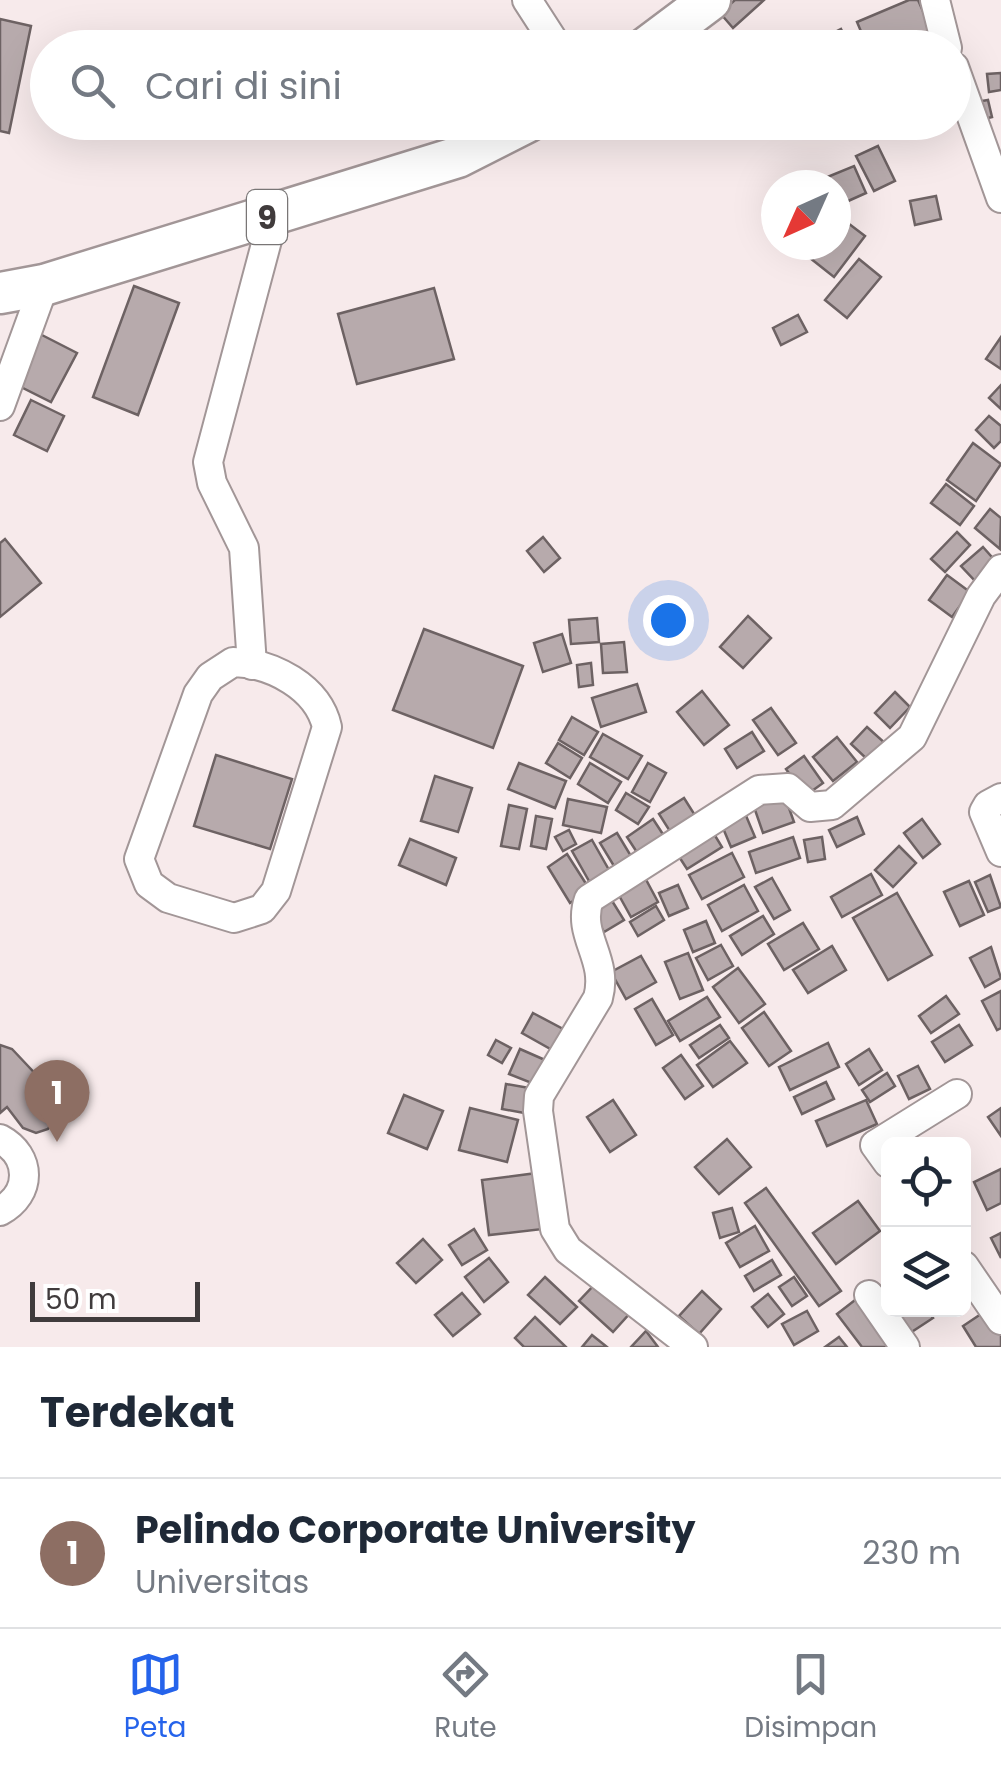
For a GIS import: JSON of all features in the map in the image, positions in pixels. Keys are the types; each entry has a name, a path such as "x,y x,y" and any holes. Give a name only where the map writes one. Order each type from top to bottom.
{"highway":[{"path":"670,30 710,0"},
{"name":"9","path":"0,294 44,285 458,157 492,140"}],"street":[{"path":"527,0 546,30"},
{"path":"935,0 942,30"},
{"path":"971,114 1001,198"},
{"path":"252,665 244,548 212,483 208,462 274,214"},
{"path":"0,406 44,285"},
{"path":"692,1347 587,1269 555,1229 542,1164 539,1096 598,998 603,980 602,966 586,924 589,899 760,790 788,788 810,806 832,805 912,737 982,596 1001,568"},
{"path":"233,662 252,665 307,689 324,712 327,727 276,891 256,914 234,918 158,893 142,873 139,859 198,694 219,669 233,662"},
{"path":"1001,798 984,812 1001,852"},
{"path":"888,1137 956,1094"},
{"path":"0,1139 21,1157 25,1181 13,1203 0,1210"},
{"path":"971,1276 1001,1320"},
{"path":"869,1295 905,1347"}],"building":[{"path":"735,0 764,0 733,28 720,13"},
{"path":"909,0 918,0 931,30 860,30 857,22"},
{"path":"0,19 31,26 9,133 0,131"},
{"path":"1001,73 1001,90 989,92 987,74"},
{"path":"988,100 992,117 980,120 976,102"},
{"path":"878,146 895,181 874,191 856,156"},
{"path":"854,166 866,193 851,200 851,170 844,170"},
{"path":"936,196 941,219 915,225 910,201"},
{"path":"851,225 865,236 851,255"},
{"path":"859,259 881,277 847,318 825,300"},
{"path":"813,260 847,260 834,277"},
{"path":"134,286 179,303 138,415 93,397"},
{"path":"434,288 454,359 357,384 338,314"},
{"path":"798,315 807,332 781,345 773,328"},
{"path":"38,333 77,353 51,402 13,383"},
{"path":"1001,337 1001,369 986,359"},
{"path":"1001,385 1001,409 989,398"},
{"path":"31,400 64,416 47,451 14,435"},
{"path":"989,416 1001,426 1001,441 994,448 976,430"},
{"path":"973,443 1001,464 976,501 947,480"},
{"path":"946,484 974,506 960,525 931,503"},
{"path":"990,509 1001,518 1000,549 975,528"},
{"path":"957,532 970,545 945,572 931,559"},
{"path":"543,537 560,558 544,572 527,551"},
{"path":"5,539 41,583 0,617 0,543"},
{"path":"983,547 998,564 977,583 961,566"},
{"path":"947,575 970,592 952,617 929,600"},
{"path":"748,616 771,638 743,668 720,647"},
{"path":"597,618 599,642 571,644 569,620"},
{"path":"424,629 523,666 493,748 393,710"},
{"path":"562,634 571,663 543,672 534,643"},
{"path":"624,642 627,672 603,673 601,644"},
{"path":"591,663 593,685 579,687 577,665"},
{"path":"637,684 646,712 601,727 592,698"},
{"path":"702,691 729,725 704,745 677,712"},
{"path":"895,692 910,707 890,728 875,713"},
{"path":"771,708 796,743 778,755 753,720"},
{"path":"572,717 598,732 584,755 559,740"},
{"path":"867,727 886,744 870,762 851,744"},
{"path":"752,732 764,751 737,768 725,749"},
{"path":"603,734 642,756 628,779 590,757"},
{"path":"837,737 857,762 833,781 813,757"},
{"path":"558,743 582,758 570,778 546,763"},
{"path":"216,755 292,779 270,849 194,826"},
{"path":"804,756 823,783 805,796 786,769"},
{"path":"519,763 566,781 555,808 508,789"},
{"path":"590,763 621,782 608,803 578,784"},
{"path":"648,763 666,773 650,802 632,792"},
{"path":"435,776 472,788 458,832 421,821"},
{"path":"626,793 649,807 638,824 616,810"},
{"path":"785,797 794,822 763,833 754,807"},
{"path":"684,798 698,820 673,836 659,814"},
{"path":"568,799 607,807 601,833 563,825"},
{"path":"509,805 527,809 519,849 501,846"},
{"path":"744,811 755,837 731,847 720,821"},
{"path":"536,816 552,819 546,849 531,846"},
{"path":"857,817 864,834 837,847 829,830"},
{"path":"653,819 668,842 642,860 627,837"},
{"path":"922,819 940,844 923,858 904,833"},
{"path":"711,829 722,847 687,869 676,852"},
{"path":"569,830 576,844 563,851 555,837"},
{"path":"617,833 634,861 617,871 600,843"},
{"path":"793,837 800,858 756,873 749,852"},
{"path":"822,837 825,859 808,862 804,840"},
{"path":"410,839 456,858 446,885 399,865"},
{"path":"592,840 613,877 593,888 572,851"},
{"path":"899,846 916,863 893,887 875,870"},
{"path":"732,853 744,877 702,899 689,875"},
{"path":"567,854 590,890 570,903 548,867"},
{"path":"643,874 658,902 631,917 616,890"},
{"path":"871,874 882,895 842,917 831,897"},
{"path":"990,875 1001,907 988,912 975,882"},
{"path":"772,878 790,910 774,919 755,887"},
{"path":"969,881 984,915 960,926 944,892"},
{"path":"678,885 688,908 669,916 659,893"},
{"path":"744,885 758,911 722,931 708,905"},
{"path":"897,893 932,955 888,980 853,918"},
{"path":"609,896 624,920 604,932 589,907"},
{"path":"656,906 664,920 638,936 630,922"},
{"path":"763,916 774,934 742,955 730,936"},
{"path":"706,921 715,943 693,952 684,930"},
{"path":"803,923 819,949 784,970 768,944"},
{"path":"721,945 733,966 708,980 696,958"},
{"path":"832,946 846,970 808,993 793,970"},
{"path":"991,947 1001,978 985,987 970,958"},
{"path":"688,953 703,990 680,999 665,962"},
{"path":"641,956 656,982 626,999 611,972"},
{"path":"738,968 765,1004 739,1023 713,987"},
{"path":"1001,991 1001,1028 997,1030 982,1001"},
{"path":"946,996 959,1014 931,1033 919,1016"},
{"path":"707,997 720,1017 680,1041 668,1021"},
{"path":"652,999 673,1035 656,1045 635,1009"},
{"path":"764,1012 791,1051 769,1066 742,1028"},
{"path":"533,1013 565,1030 554,1051 522,1033"},
{"path":"720,1025 729,1038 699,1058 690,1045"},
{"path":"959,1025 972,1045 945,1062 932,1042"},
{"path":"496,1040 511,1048 502,1063 488,1055"},
{"path":"730,1041 747,1063 713,1087 697,1065"},
{"path":"828,1043 839,1067 790,1090 779,1067"},
{"path":"0,1045 12,1049 59,1099 58,1114 48,1129 36,1133 23,1128 7,1107 0,1113"},
{"path":"520,1049 545,1060 534,1084 509,1074"},
{"path":"869,1049 882,1070 859,1085 846,1064"},
{"path":"681,1055 703,1086 685,1099 663,1068"},
{"path":"918,1066 930,1089 909,1099 898,1076"},
{"path":"887,1073 895,1086 870,1102 862,1090"},
{"path":"826,1082 834,1099 802,1114 794,1097"},
{"path":"506,1084 535,1089 530,1114 502,1109"},
{"path":"404,1095 443,1111 427,1149 388,1133"},
{"path":"613,1100 636,1135 610,1152 587,1117"},
{"path":"866,1100 877,1124 827,1146 816,1121"},
{"path":"470,1108 518,1120 507,1162 459,1150"},
{"path":"1001,1108 1001,1136 988,1117"},
{"path":"727,1139 751,1167 719,1194 695,1167"},
{"path":"1001,1169 1001,1203 987,1210 974,1182"},
{"path":"537,1173 543,1229 489,1235 482,1180"},
{"path":"766,1188 841,1291 819,1306 745,1203"},
{"path":"858,1201 880,1231 836,1264 813,1233"},
{"path":"732,1208 739,1232 720,1238 713,1213"},
{"path":"755,1226 769,1251 740,1267 726,1243"},
{"path":"474,1229 487,1250 462,1265 449,1245"},
{"path":"1001,1233 1001,1258 991,1238"},
{"path":"423,1239 442,1260 416,1283 397,1263"},
{"path":"489,1258 508,1282 484,1302 465,1277"},
{"path":"772,1260 781,1275 754,1291 745,1276"},
{"path":"545,1277 577,1307 560,1324 528,1295"},
{"path":"794,1277 807,1296 792,1306 779,1287"},
{"path":"597,1282 631,1312 613,1332 579,1301"},
{"path":"702,1291 721,1309 699,1334 679,1316"},
{"path":"462,1293 480,1314 453,1336 435,1315"},
{"path":"768,1294 784,1314 768,1327 752,1307"},
{"path":"859,1297 897,1347 862,1347 837,1314"},
{"path":"987,1310 1001,1332 1001,1347 976,1347 963,1326"},
{"path":"807,1311 818,1331 794,1345 782,1324"},
{"path":"535,1317 566,1347 524,1347 515,1338"},
{"path":"895,1317 933,1318 907,1335"},
{"path":"646,1331 658,1347 631,1347"},
{"path":"592,1335 607,1347 582,1347"},
{"path":"839,1337 847,1347 825,1347"}],"place":[{"name":"Pelindo Corporate University","path":"57,1142"}]}
